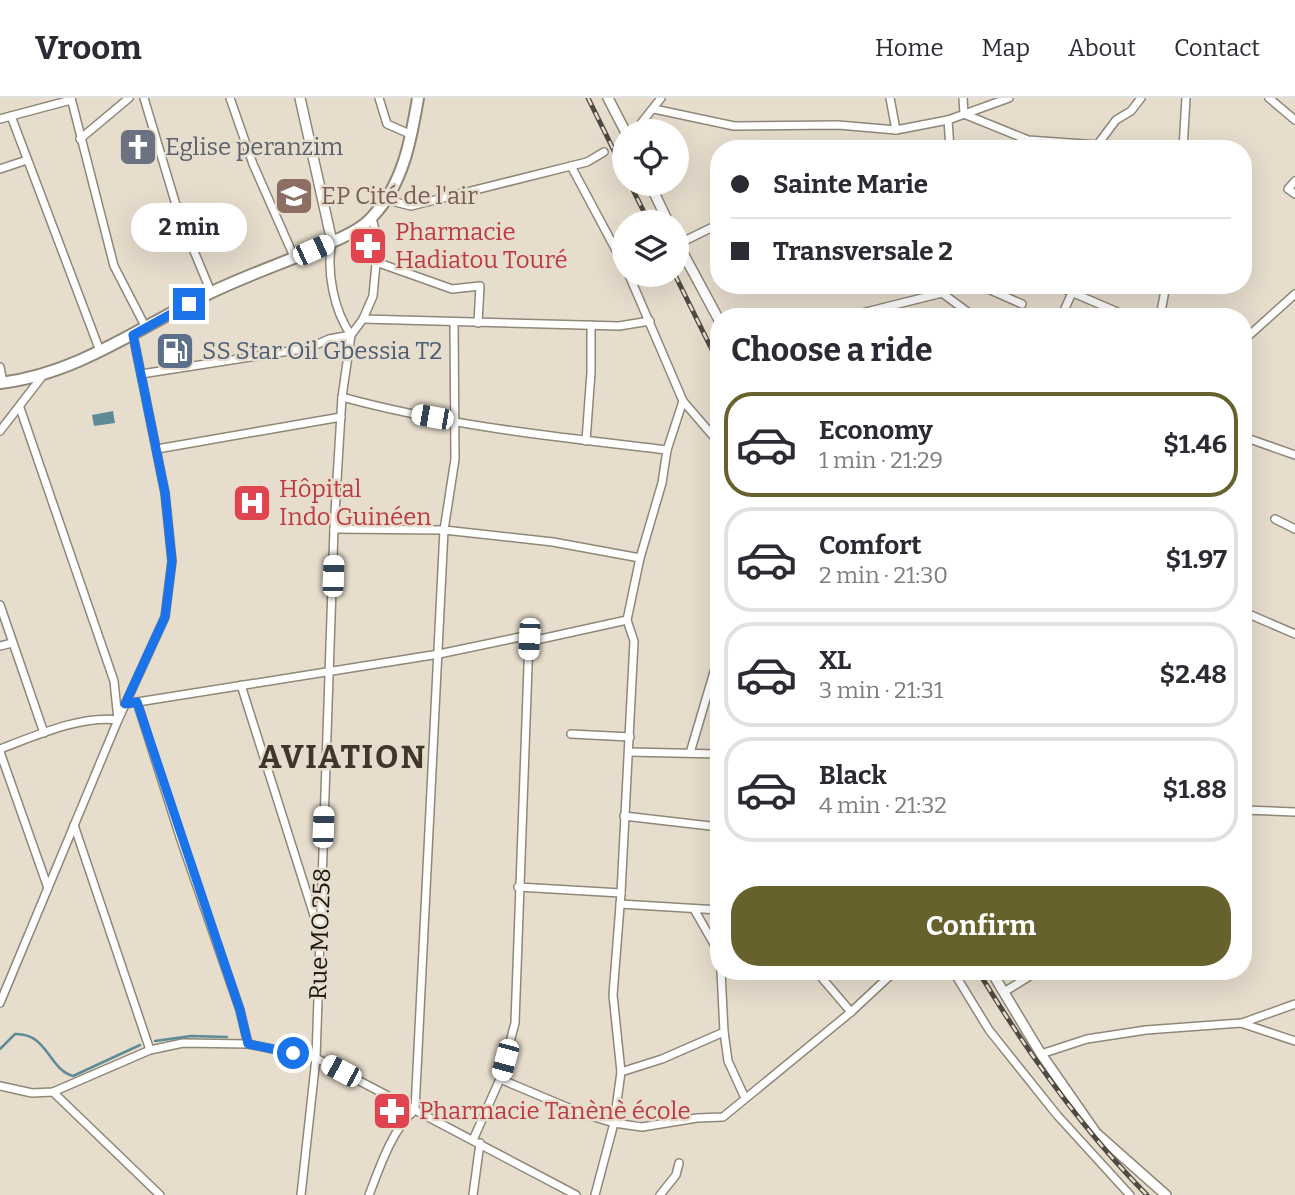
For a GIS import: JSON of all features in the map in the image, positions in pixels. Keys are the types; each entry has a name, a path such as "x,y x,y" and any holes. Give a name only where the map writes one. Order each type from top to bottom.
{"main road":[{"path":"2,383 44,374 100,351 211,292 295,259 358,230 387,200 401,172 412,135 418,98"}],"street":[{"path":"80,139 129,98"},
{"path":"144,98 179,215 211,292"},
{"path":"230,98 253,164 295,259"},
{"path":"141,374 309,348 329,339 351,335 341,321 330,271 332,242 300,98"},
{"path":"379,98 387,124 412,135"},
{"path":"608,98 619,119"},
{"path":"645,119 661,98"},
{"path":"891,98 896,130"},
{"path":"963,98 964,114"},
{"path":"654,109 734,126 838,125 896,130 948,120 1009,98"},
{"path":"1101,140 1116,120 1131,111 1141,98"},
{"path":"1184,140 1186,98"},
{"path":"1269,98 1295,120"},
{"path":"0,119 71,99 114,266 145,326"},
{"path":"964,114 1028,140"},
{"path":"11,116 100,351"},
{"path":"948,120 949,140"},
{"path":"387,200 411,206 587,162 604,152"},
{"path":"0,170 27,160"},
{"path":"571,166 612,243"},
{"path":"1295,181 1288,189 1295,194"},
{"name":"Rue MO.258","path":"301,1195 316,1058 334,529 342,397 351,335 373,296 378,242 372,218"},
{"path":"689,238 710,228"},
{"path":"376,262 452,289 480,286 478,323"},
{"path":"689,264 713,308"},
{"path":"634,287 683,401 710,432"},
{"path":"885,308 938,294"},
{"path":"943,294 962,308"},
{"path":"999,294 1022,304"},
{"path":"1074,294 1108,308"},
{"path":"1252,333 1295,294"},
{"path":"363,318 619,326 650,321"},
{"path":"369,1195 381,1162 408,1116 415,1110 444,530 455,459 454,322"},
{"path":"586,441 590,400 590,325"},
{"path":"0,1003 118,720 165,617 172,561 165,493 133,335"},
{"path":"0,367 2,383"},
{"path":"0,431 44,374"},
{"path":"342,397 388,410 453,421 667,450"},
{"path":"595,1195 614,1123 621,1072 613,995 634,641 627,620 640,558 662,483 667,450 683,401"},
{"path":"19,408 114,681 118,720"},
{"path":"157,449 341,417"},
{"path":"1252,440 1295,455"},
{"path":"1275,519 1295,529"},
{"path":"334,529 444,530 553,542 640,558"},
{"path":"0,605 44,733"},
{"path":"1252,615 1295,634"},
{"path":"125,704 439,654 520,637 536,640 627,620"},
{"path":"473,1195 477,1141 500,1079 515,1023 529,639"},
{"path":"0,646 12,643"},
{"path":"241,685 319,931"},
{"path":"690,753 710,685"},
{"path":"137,702 240,1010 248,1044"},
{"path":"48,888 0,750 44,733 102,718 118,720"},
{"path":"570,734 630,737"},
{"path":"629,752 710,754"},
{"path":"1252,810 1295,812"},
{"path":"624,816 710,826"},
{"path":"74,825 149,1050"},
{"path":"518,887 621,893"},
{"path":"620,904 710,910"},
{"path":"694,909 710,937"},
{"path":"721,980 728,1061 745,1098"},
{"path":"824,980 851,1012"},
{"path":"500,1079 581,1113 614,1123 649,1127 697,1118 723,1117 851,1012 885,980"},
{"path":"958,980 989,1030 1057,1115 1130,1195"},
{"path":"997,980 1041,1054 1096,1133 1166,1195"},
{"path":"1004,992 1023,980"},
{"path":"1041,1054 1087,1039 1146,1030 1241,1024 1295,1004"},
{"path":"1241,1024 1295,1041"},
{"path":"621,1072 662,1059 724,1032"},
{"path":"0,1086 32,1093 53,1092 149,1050 183,1043 248,1044 316,1058 576,1195"},
{"path":"53,1092 160,1195"},
{"path":"660,1195 676,1175 679,1163"}],"water":[{"path":"113,411 115,423 94,426 92,415"}],"waterway":[{"path":"0,1049 15,1034 26,1035 41,1045 58,1066 73,1076 140,1045"},
{"path":"155,1041 191,1036 227,1037"}],"railway":[{"path":"588,98 612,147"},
{"path":"636,196 643,210"},
{"path":"681,287 710,346"},
{"path":"984,980 1016,1031 1077,1116 1147,1195"}],"place":[{"name":"Eglise peranzim","path":"138,147"},
{"name":"EP Cité de l'air","path":"294,196"},
{"name":"Pharmacie Hadiatou Touré","path":"368,246"},
{"name":"SS Star Oil Gbessia T2","path":"175,351"},
{"name":"Hôpital Indo Guinéen","path":"252,503"},
{"name":"Pharmacie Tanènè école","path":"392,1111"}],"district":[{"name":"AVIATION","path":"343,757"}],"route":[{"path":"189,304 133,335 165,493 172,561 165,617 125,704 137,702 240,1010 248,1044 293,1053"}]}
